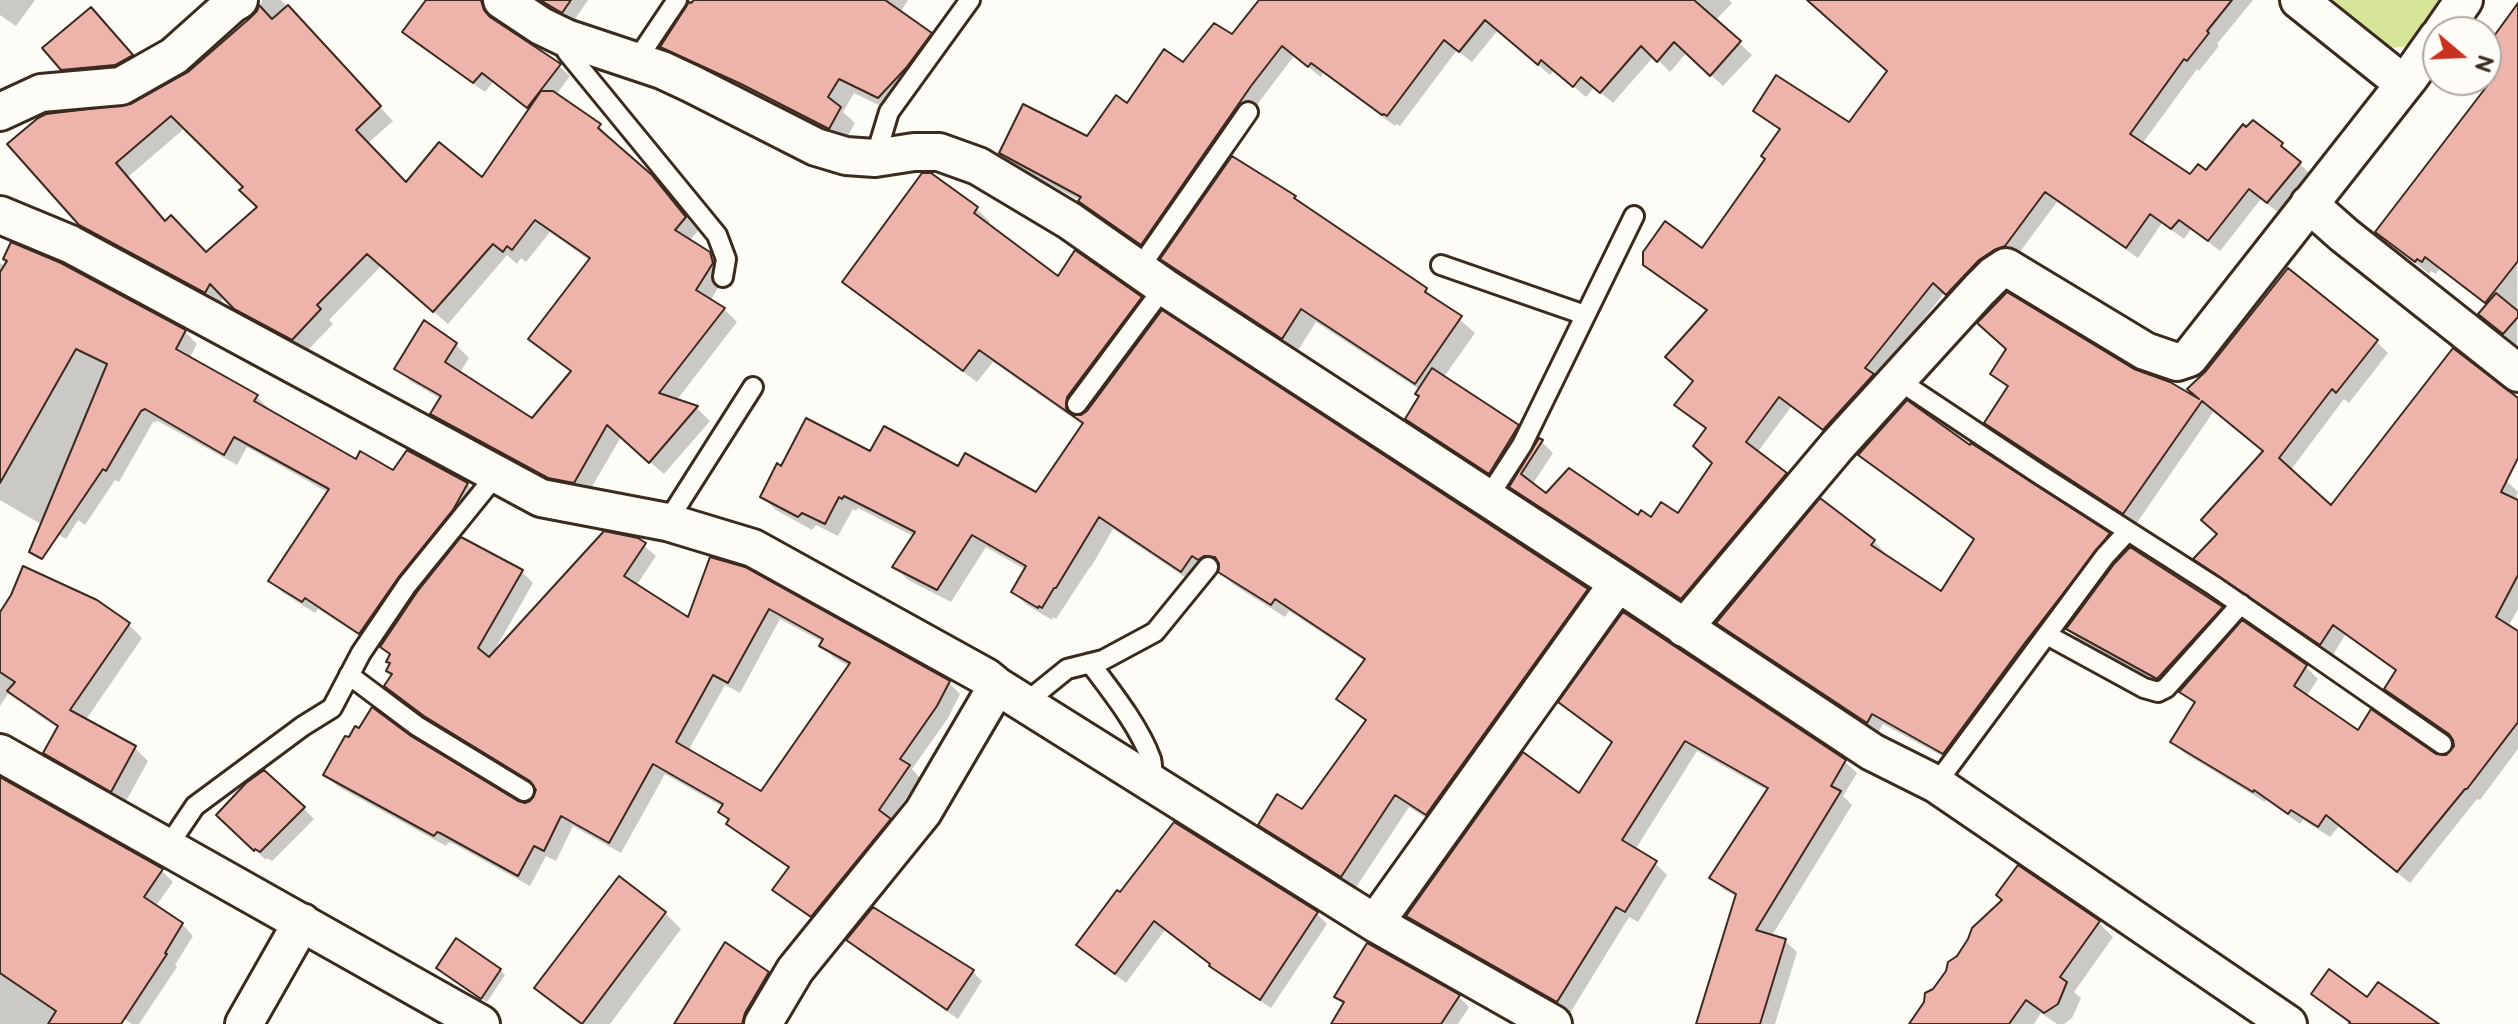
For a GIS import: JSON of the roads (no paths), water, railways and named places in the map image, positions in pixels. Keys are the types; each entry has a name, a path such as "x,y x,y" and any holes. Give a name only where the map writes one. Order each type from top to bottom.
{"street":[{"path":"0,112 41,93 121,86 174,56 239,0"},
{"path":"502,0 541,26 566,38 636,61 692,84 816,147 846,156 875,158 939,152 968,161 1070,221 1151,278 1872,752 1936,784 2288,1024"},
{"path":"2299,0 2404,84"},
{"path":"1684,628 1837,446 1979,290 2006,267 2145,351 2177,362 2189,358 2422,59"},
{"path":"2309,204 2518,373"},
{"path":"0,215 70,244 541,498 667,522 753,548 986,677 1375,923 1553,1024"},
{"path":"1375,923 1618,583"},
{"path":"763,1024 795,970 923,812 1011,695"},
{"path":"0,753 481,1024"},
{"path":"244,1024 302,922"}],"lane":[{"path":"636,61 677,0"},
{"path":"875,158 889,112 970,0"},
{"path":"566,38 567,52 717,235 726,259 723,277"},
{"path":"1077,404 1248,112"},
{"path":"1487,499 1522,445 1634,216"},
{"path":"1441,265 1585,315"},
{"path":"1898,380 2241,604 2442,744"},
{"path":"667,522 753,387"},
{"path":"168,846 195,806 332,708 361,653 407,585 497,474"},
{"path":"1936,784 2105,556 2128,531"},
{"path":"1011,695 1067,669 1103,660 1155,632 1208,567"},
{"path":"2047,635 2144,688 2158,692 2166,688 2241,604"},
{"path":"1090,663 1115,695 1152,761 1153,784"},
{"path":"349,675 417,726 524,791"}]}
